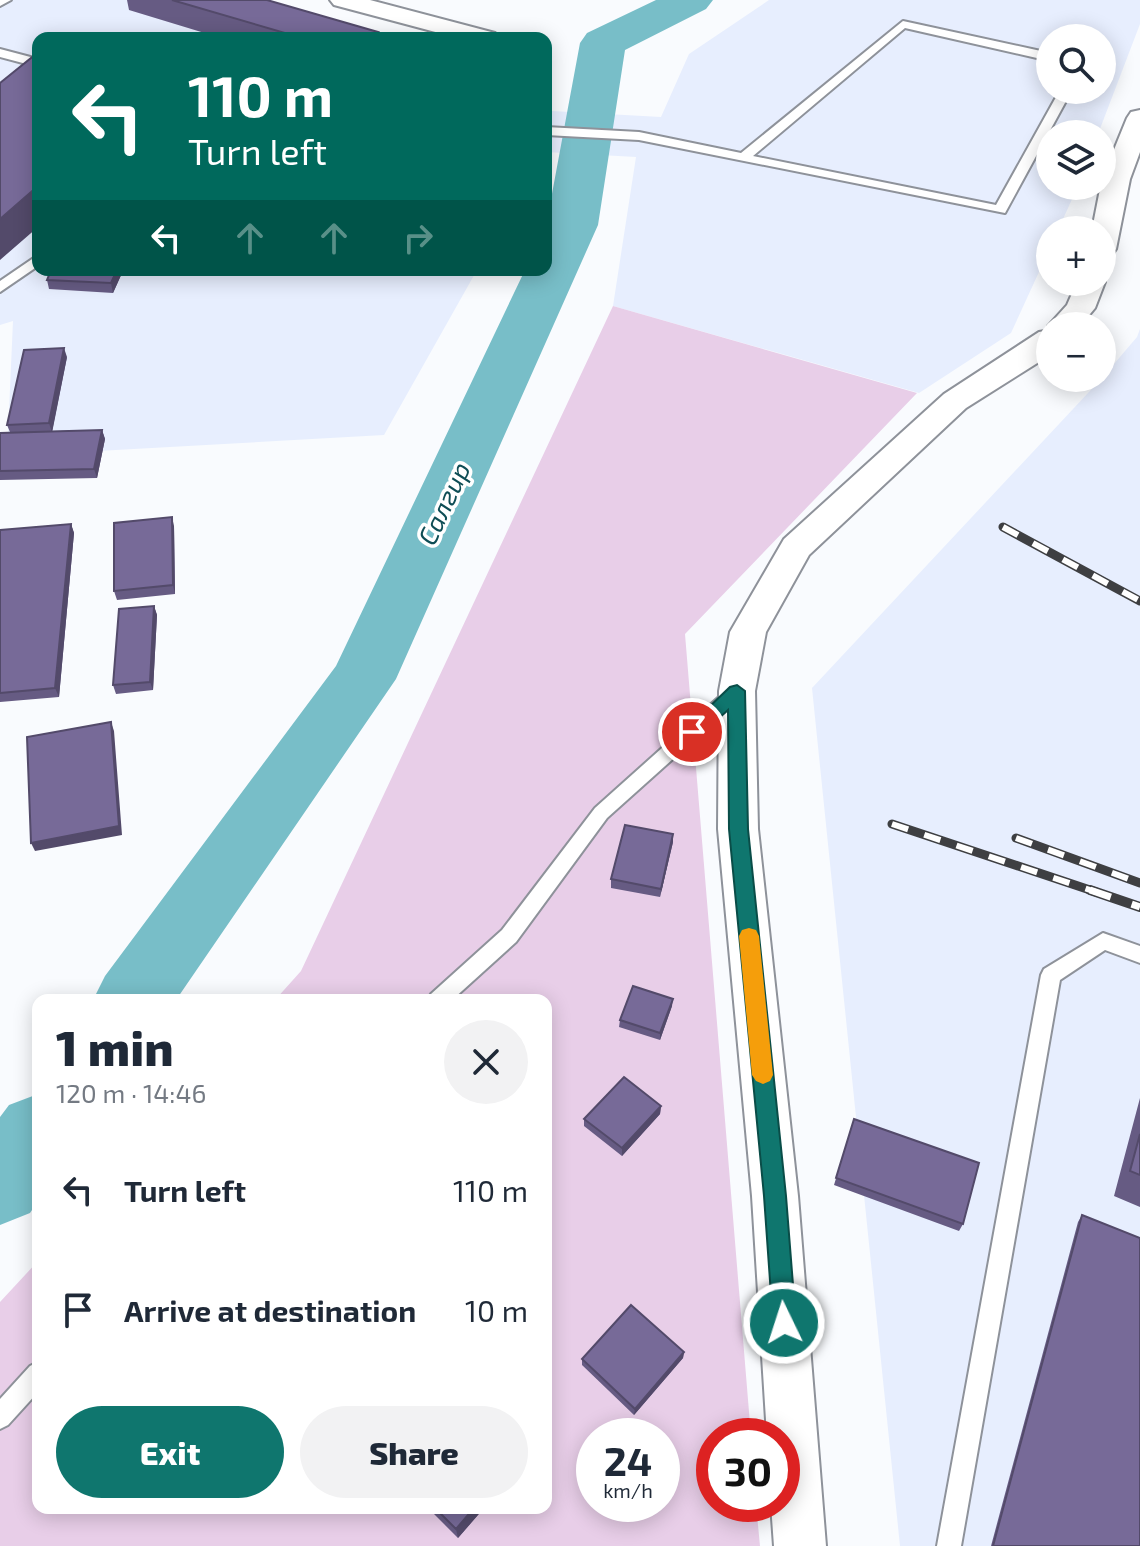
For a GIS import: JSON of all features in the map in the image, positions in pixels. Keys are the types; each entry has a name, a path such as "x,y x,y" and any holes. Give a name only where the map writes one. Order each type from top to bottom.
{"street":[{"path":"342,0 463,32"},
{"path":"1109,216 1116,179 1140,118"},
{"path":"800,1546 775,1196 738,829 737,691 748,632 796,547 955,401 1036,350"}],"lane":[{"path":"743,158 903,24 1036,54"},
{"path":"0,53 32,61"},
{"path":"552,131 639,136 1000,210 1058,104"},
{"path":"0,288 32,264"},
{"path":"445,994 509,936 601,813 737,691"},
{"path":"949,1546 1051,975 1103,941 1140,955"},
{"path":"0,1417 32,1381"}],"shaded area":[{"path":"0,0 129,0 206,32 32,32 32,276 474,276 384,435 7,456 13,321 0,325"},
{"path":"769,0 1140,0 1140,24 1116,87 1116,24 1036,24 1036,104 1109,104 1103,120 1036,120 1036,200 1072,200 1064,216 1036,216 1036,279 1011,333 919,393 613,306 636,157 552,152 552,111 661,117 689,54"},
{"path":"613,306 917,393 685,634 750,1418 696,1418 696,1522 758,1522 760,1546 0,1546 0,1302 32,1267 32,1514 552,1514 552,994 280,994 301,971"},
{"path":"1140,329 1140,1546 900,1546 812,688 1089,392 1116,392 1116,362"}],"building":[{"path":"172,0 267,0 378,32 281,32"},
{"path":"32,57 32,191 0,219 0,83"},
{"path":"49,276 114,276 111,283 47,280"},
{"path":"64,348 49,423 7,425 24,350"},
{"path":"102,430 94,469 0,471 0,433"},
{"path":"172,517 173,585 114,591 114,523"},
{"path":"71,524 55,688 0,693 0,530"},
{"path":"154,606 150,682 113,685 119,609"},
{"path":"111,722 119,826 31,843 27,737"},
{"path":"625,825 673,834 661,889 611,879"},
{"path":"633,986 673,999 660,1033 620,1020"},
{"path":"624,1077 661,1106 622,1148 584,1119"},
{"path":"854,1119 979,1163 963,1224 836,1178"},
{"path":"1140,1134 1140,1175 1130,1171"},
{"path":"1082,1215 1140,1238 1140,1546 993,1546"},
{"path":"631,1305 684,1352 635,1409 582,1359"},
{"path":"441,1514 469,1514 456,1529"}],"waterway":[{"name":"Салгир","path":"552,268 572,225 603,43 691,0"},
{"name":"Салгир","path":"136,994 363,679 549,276"},
{"name":"Салгир","path":"0,1185 32,1140"}],"railway":[{"path":"1003,527 1140,601"},
{"path":"892,824 1090,890"},
{"path":"1016,838 1140,883"},
{"path":"1090,890 1096,892"},
{"path":"1090,890 1140,907"}],"slow traffic":[{"path":"749,936 763,1075"}],"route":[{"path":"692,732 737,691 738,829 775,1196 784,1323"}]}
